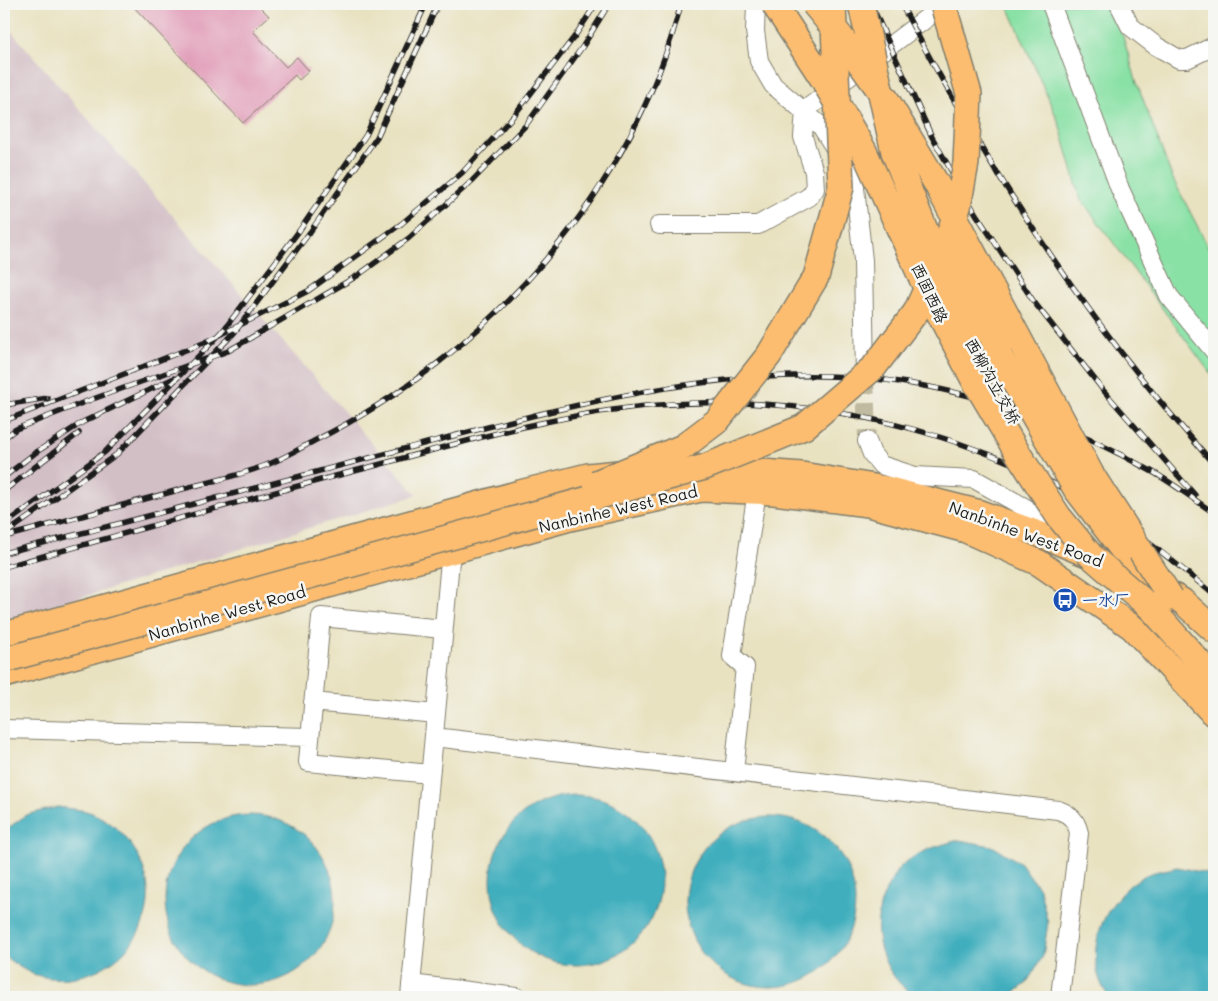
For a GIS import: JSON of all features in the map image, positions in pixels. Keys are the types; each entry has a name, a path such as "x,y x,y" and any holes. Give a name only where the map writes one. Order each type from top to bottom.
{"highway":[{"name":"西固西路","path":"774,4 823,79 864,151 933,300 973,378 1017,452 1060,517 1091,556 1161,603"},
{"path":"814,4 841,37 886,99 936,183 1161,603"},
{"path":"4,648 573,492 683,447 717,421 769,355 816,277 841,188 833,4"},
{"name":"西柳沟立交桥","path":"860,4 894,152 973,350 1015,424 1079,518 1161,603 1214,645"},
{"name":"西柳沟立交桥","path":"875,4 896,100 1000,357 1076,489 1122,548 1214,679"},
{"path":"4,660 705,467 804,427 874,367 916,312 944,250 966,163 969,94 942,4"},
{"name":"Nanbinhe West Road","path":"4,635 520,493 588,476 679,465 802,474 886,489 977,512 1044,536 1135,574 1182,601 1214,630"},
{"name":"Nanbinhe West Road","path":"4,675 570,518 702,489 757,491 868,504 966,530 1039,563 1132,627 1214,714"}],"street":[{"path":"756,4 755,31 759,61 773,86 805,110 821,126 854,179 863,260 866,376"},
{"path":"660,225 758,225 809,197 815,189 814,172 803,137 805,110 936,11 942,4"},
{"path":"1051,4 1117,181 1169,296 1214,350"},
{"path":"1119,4 1130,26 1156,46 1178,59 1187,59 1214,46"},
{"path":"867,441 872,454 881,465 915,476 974,479 1033,512 1044,536"},
{"path":"734,772 745,668 732,656 757,491"},
{"path":"451,550 411,991 517,997"},
{"path":"430,774 308,762 313,702 322,617 443,630"},
{"path":"313,702 436,714"},
{"path":"4,729 310,737"},
{"path":"434,736 1066,812 1072,818 1079,833 1060,997"}],"shaded area":[{"path":"4,23 417,495 4,621"}],"green space":[{"path":"1007,4 1113,4 1137,83 1172,177 1214,258 1214,378 1080,198 1059,123"}],"water":[{"path":"568,795 584,795 616,805 630,814 642,826 651,840 657,855 661,880 657,905 651,920 642,934 630,946 616,955 601,961 584,965 568,965 536,955 522,946 510,934 501,920 495,905 491,888 491,872 501,840 510,826 522,814 536,805 551,799"},
{"path":"58,807 92,813 120,831 131,844 139,858 148,890 147,907 143,923 125,951 113,962 82,976 49,978 33,974 4,956 4,831 26,815"},
{"path":"242,815 258,815 290,825 304,834 316,846 325,860 331,875 335,900 331,925 325,940 316,954 304,966 290,975 275,981 258,985 242,985 210,975 196,966 184,954 175,940 169,925 165,908 165,892 175,860 184,846 196,834 210,825 225,819"},
{"path":"762,817 778,817 810,827 824,836 836,848 845,862 851,877 855,902 851,927 845,942 836,956 824,968 810,977 795,983 778,987 762,987 730,977 716,968 704,956 695,942 689,927 685,910 685,894 695,862 704,848 716,836 730,827 745,821"},
{"path":"959,840 992,846 1021,863 1040,890 1048,923 1043,956 1026,984 1008,997 917,997 893,975 885,961 880,946 879,914 883,898 899,869 907,861 921,853"},
{"path":"1177,867 1214,875 1214,997 1109,997 1100,981 1096,964 1096,947 1107,913 1129,886 1144,876"}],"building":[{"path":"131,4 257,4 269,16 253,31 286,67 297,57 309,71 299,80 295,75 243,123"}],"tunnel":[{"path":"865,376 867,441"}],"railway":[{"path":"4,525 105,452 222,332 299,231 366,135 426,4"},
{"path":"5,534 117,454 234,333 310,232 377,137 438,4"},
{"path":"4,421 206,342 308,291 401,224 462,173 515,114 575,36 596,4"},
{"path":"4,438 16,429 90,400 228,351 357,276 409,238 472,181 526,125 583,46 609,4"},
{"path":"4,537 268,465 295,452 378,405 438,363 494,315 544,261 589,203 627,140 658,74 681,4"},
{"path":"871,4 932,137 976,214 1034,302 1103,390 1195,495"},
{"path":"901,4 984,152 1046,248 1112,340 1154,394 1214,465"},
{"path":"4,553 585,403 714,381 778,376 842,376 907,383 971,396 1002,405 1094,441 1151,471 1214,513"},
{"path":"4,477 35,453 83,422 174,378"},
{"path":"4,405 48,398"},
{"path":"4,567 232,504 541,423 611,410 646,406 706,403 767,404 828,411 888,423 947,439 1005,461 1060,487 1112,517 1152,545 1214,595"},
{"path":"5,490 79,433"}],"place":[{"name":"一水厂","path":"1065,600"}]}
